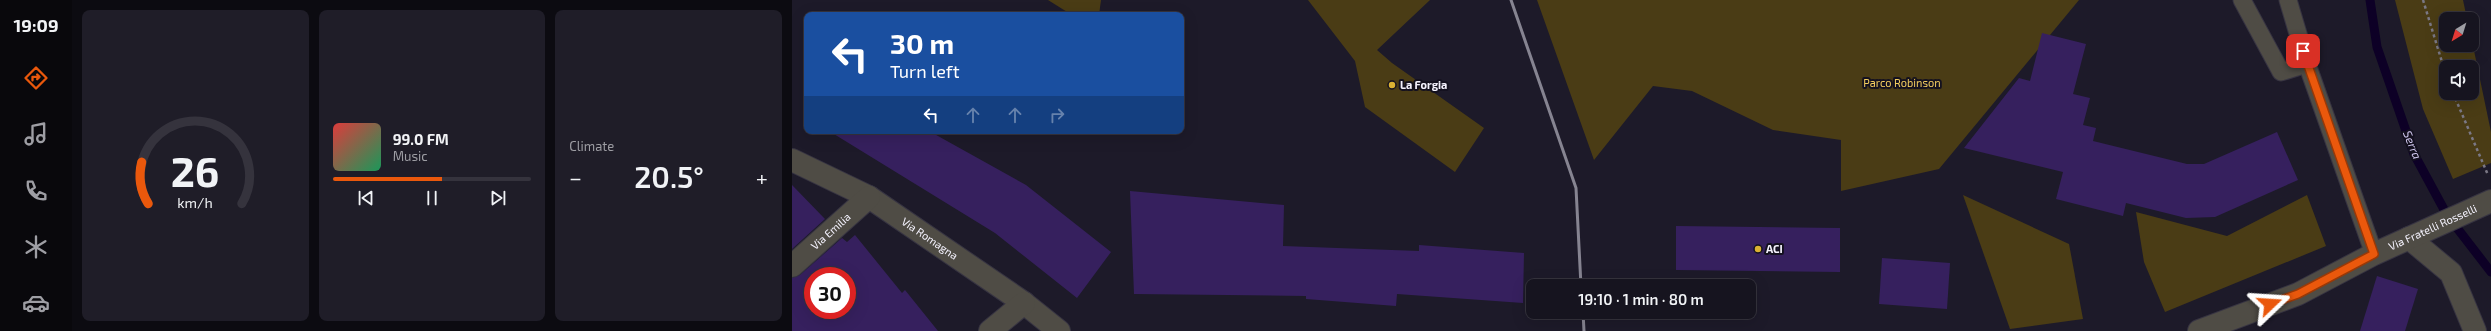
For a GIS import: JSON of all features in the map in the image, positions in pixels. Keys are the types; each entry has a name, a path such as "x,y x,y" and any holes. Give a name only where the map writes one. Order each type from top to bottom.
{"street":[{"name":"Via Romagna","path":"792,160 869,197 1024,303 1059,331"},
{"name":"Via Emilia","path":"792,266 869,197"},
{"name":"Via Fratelli Rosselli","path":"2199,331 2298,294 2374,254 2491,201"},
{"path":"2409,238 2451,273 2476,331"},
{"path":"990,331 1024,303"}],"lane":[{"path":"2242,0 2281,72 2306,64"},
{"path":"2288,0 2306,64 2374,254"}],"path":[{"path":"2423,0 2441,60"},
{"path":"2456,100 2488,176 2482,179"}],"green space":[{"path":"1048,0 1101,0 1099,12 1067,12"},
{"name":"La Forgia","path":"1308,0 1430,0 1377,50 1392,63 1484,128 1455,172 1365,107 1355,61"},
{"name":"Parco Robinson","path":"1537,0 2079,0 1939,169 1841,191 1841,140 1773,130 1692,91 1653,86 1594,160"},
{"path":"2395,0 2463,0 2466,12 2439,12 2439,52 2474,52 2476,60 2439,60 2439,100 2479,100 2479,75 2491,132 2491,163 2453,179 2423,109"},
{"path":"1963,195 2069,244 2083,319 2010,329"},
{"path":"2307,195 2326,246 2165,312 2144,262 2136,212 2227,236"}],"building":[{"path":"2042,33 2086,44 2073,94 2090,98 2083,125 2096,128 2093,141 2187,164 2204,164 2277,132 2298,180 2215,217 2186,218 2126,203 2123,216 2056,199 2063,172 1964,148 2019,78 2030,81"},
{"path":"834,134 934,134 1026,185 1111,252 1077,298 995,233"},
{"path":"792,185 825,219 792,249"},
{"path":"1130,191 1284,205 1283,246 1419,251 1419,245 1524,253 1523,303 1397,294 1396,306 1306,299 1306,296 1134,294"},
{"name":"ACI","path":"1676,226 1840,228 1840,272 1676,270"},
{"path":"855,235 902,293 905,290 938,331 792,331 792,278 804,271 804,319 856,319 856,267 809,267 842,238 847,242"},
{"path":"1882,258 1950,263 1947,309 1879,304"},
{"path":"2377,276 2418,289 2405,331 2360,331"}],"waterway":[{"name":"Serra","path":"2370,0 2377,47 2414,154 2447,215 2491,272"}],"railway":[{"path":"1511,0 1576,188 1581,279"},
{"path":"1583,319 1584,331"}],"place":[{"name":"La Forgia","path":"1392,85"},
{"name":"ACI","path":"1758,249"}],"route":[{"path":"2270,304 2298,294 2374,254 2306,64 2303,51"}]}
